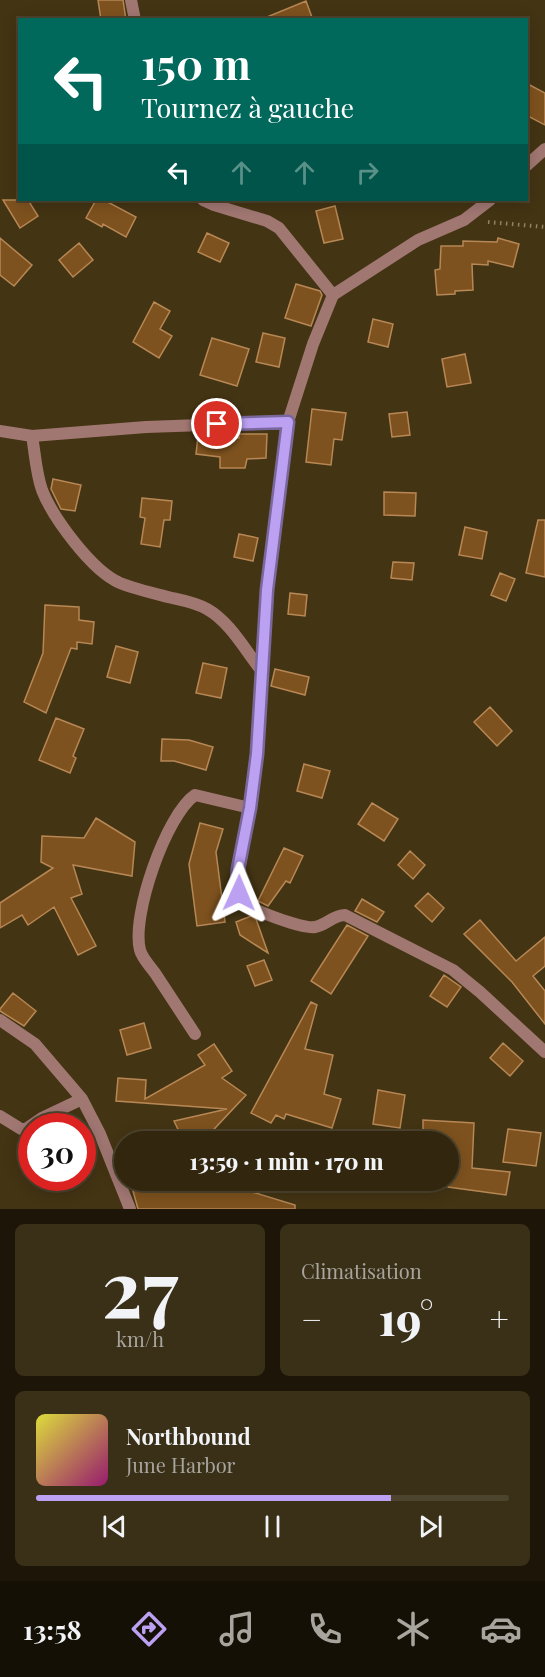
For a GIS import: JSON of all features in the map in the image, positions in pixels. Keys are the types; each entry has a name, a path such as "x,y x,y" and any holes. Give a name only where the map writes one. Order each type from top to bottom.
{"street":[{"path":"131,0 135,18"},
{"path":"528,164 545,149"},
{"path":"205,201 267,221 279,228 333,295"},
{"path":"489,201 464,220 418,240 333,295 313,344 288,422 267,590 257,754 237,885 244,902 252,908 305,927 316,927 337,915 345,915 442,963 480,992 545,1052"},
{"path":"0,430 32,436 146,427 288,422"},
{"path":"32,436 42,489 76,545 105,574 118,583 169,598 185,600 206,608 220,618 261,670"},
{"path":"195,1034 140,951 139,934 146,896 165,836 189,800 195,795 250,808"},
{"path":"0,1020 35,1044 82,1099 100,1134 130,1209"},
{"path":"0,1116 21,1130 26,1129 42,1118 82,1099"}],"path":[{"path":"464,220 545,228"}],"building":[{"path":"98,0 123,0 126,18 101,18"},
{"path":"306,1 312,18 264,18"},
{"path":"528,84 545,93 545,125 528,116"},
{"path":"3,200 29,201 38,216 20,228"},
{"path":"95,201 106,201 136,217 126,237 103,224 102,227 86,218"},
{"path":"335,206 343,239 324,243 316,211"},
{"path":"207,233 229,243 220,262 198,252"},
{"path":"0,238 32,265 14,286 0,275"},
{"path":"498,238 519,244 513,267 488,261 488,265 472,264 473,290 437,295 435,270 440,269 441,246 463,246 463,241 497,242"},
{"path":"79,243 93,260 73,277 59,260"},
{"path":"296,284 320,291 322,295 311,326 285,318"},
{"path":"154,302 170,311 160,329 172,336 159,358 133,342"},
{"path":"373,319 393,324 388,347 368,342"},
{"path":"263,333 285,338 279,367 256,362"},
{"path":"212,338 249,349 237,386 200,375"},
{"path":"465,354 471,383 447,387 442,359"},
{"path":"312,409 346,413 342,440 334,439 331,465 306,462"},
{"path":"407,412 410,435 392,437 389,414"},
{"path":"239,434 267,434 266,458 247,459 245,468 220,468 220,457 196,454 198,436 239,438"},
{"path":"53,479 81,485 75,511 61,509 51,489"},
{"path":"384,492 416,493 415,516 384,515"},
{"path":"142,498 172,501 170,520 164,520 160,547 141,544 145,518 140,517"},
{"path":"538,520 545,520 545,577 526,573"},
{"path":"465,527 487,532 482,559 459,555"},
{"path":"239,534 258,538 253,561 234,557"},
{"path":"393,562 414,563 412,580 391,578"},
{"path":"500,573 515,579 506,601 491,595"},
{"path":"290,593 307,595 305,616 288,614"},
{"path":"45,605 79,607 79,620 94,622 92,644 77,642 77,649 71,648 46,713 24,702 43,653"},
{"path":"116,646 138,652 130,683 107,677"},
{"path":"203,663 227,668 221,698 196,693"},
{"path":"275,669 309,677 305,695 271,686"},
{"path":"490,707 512,731 497,746 474,722"},
{"path":"56,718 84,729 73,756 76,758 70,773 39,760"},
{"path":"162,739 189,740 213,747 206,770 174,761 161,761"},
{"path":"304,764 330,771 322,798 297,791"},
{"path":"372,803 398,819 384,841 358,824"},
{"path":"96,818 135,842 132,876 73,865 82,894 71,898 96,946 78,955 54,907 28,925 22,915 0,928 0,903 53,868 41,862 42,836 84,838"},
{"path":"200,823 223,829 216,852 225,922 197,926 189,864"},
{"path":"284,848 303,856 290,883 286,881 268,906 258,901"},
{"path":"410,851 425,865 413,879 398,865"},
{"path":"428,893 444,908 432,922 415,906"},
{"path":"362,899 384,912 377,922 355,911"},
{"path":"251,916 256,919 268,953 240,935 236,922"},
{"path":"480,920 516,961 545,937 545,966 533,976 545,991 545,1024 512,982 464,934"},
{"path":"347,925 368,936 331,994 311,981"},
{"path":"264,960 272,980 255,986 247,966"},
{"path":"444,975 461,987 447,1007 430,996"},
{"path":"13,993 36,1011 24,1026 0,1011"},
{"path":"311,1002 317,1005 305,1049 333,1055 324,1094 341,1099 332,1128 286,1114 284,1119 276,1115 271,1123 251,1113"},
{"path":"144,1023 151,1048 127,1055 120,1030"},
{"path":"503,1043 523,1061 510,1076 490,1058"},
{"path":"214,1044 232,1071 222,1078 246,1095 212,1131 179,1131 174,1121 227,1109 116,1101 118,1078 146,1080 145,1099 205,1065 198,1055"},
{"path":"378,1090 405,1095 400,1128 373,1124"},
{"path":"423,1120 474,1123 472,1168 510,1172 506,1195 459,1189 459,1131 423,1131"},
{"path":"508,1129 541,1133 536,1166 503,1162"},
{"path":"133,1191 249,1191 295,1205 295,1209 138,1209"}],"route":[{"path":"217,424 288,422 267,590 257,754 250,808 238,869 239,893"}]}
